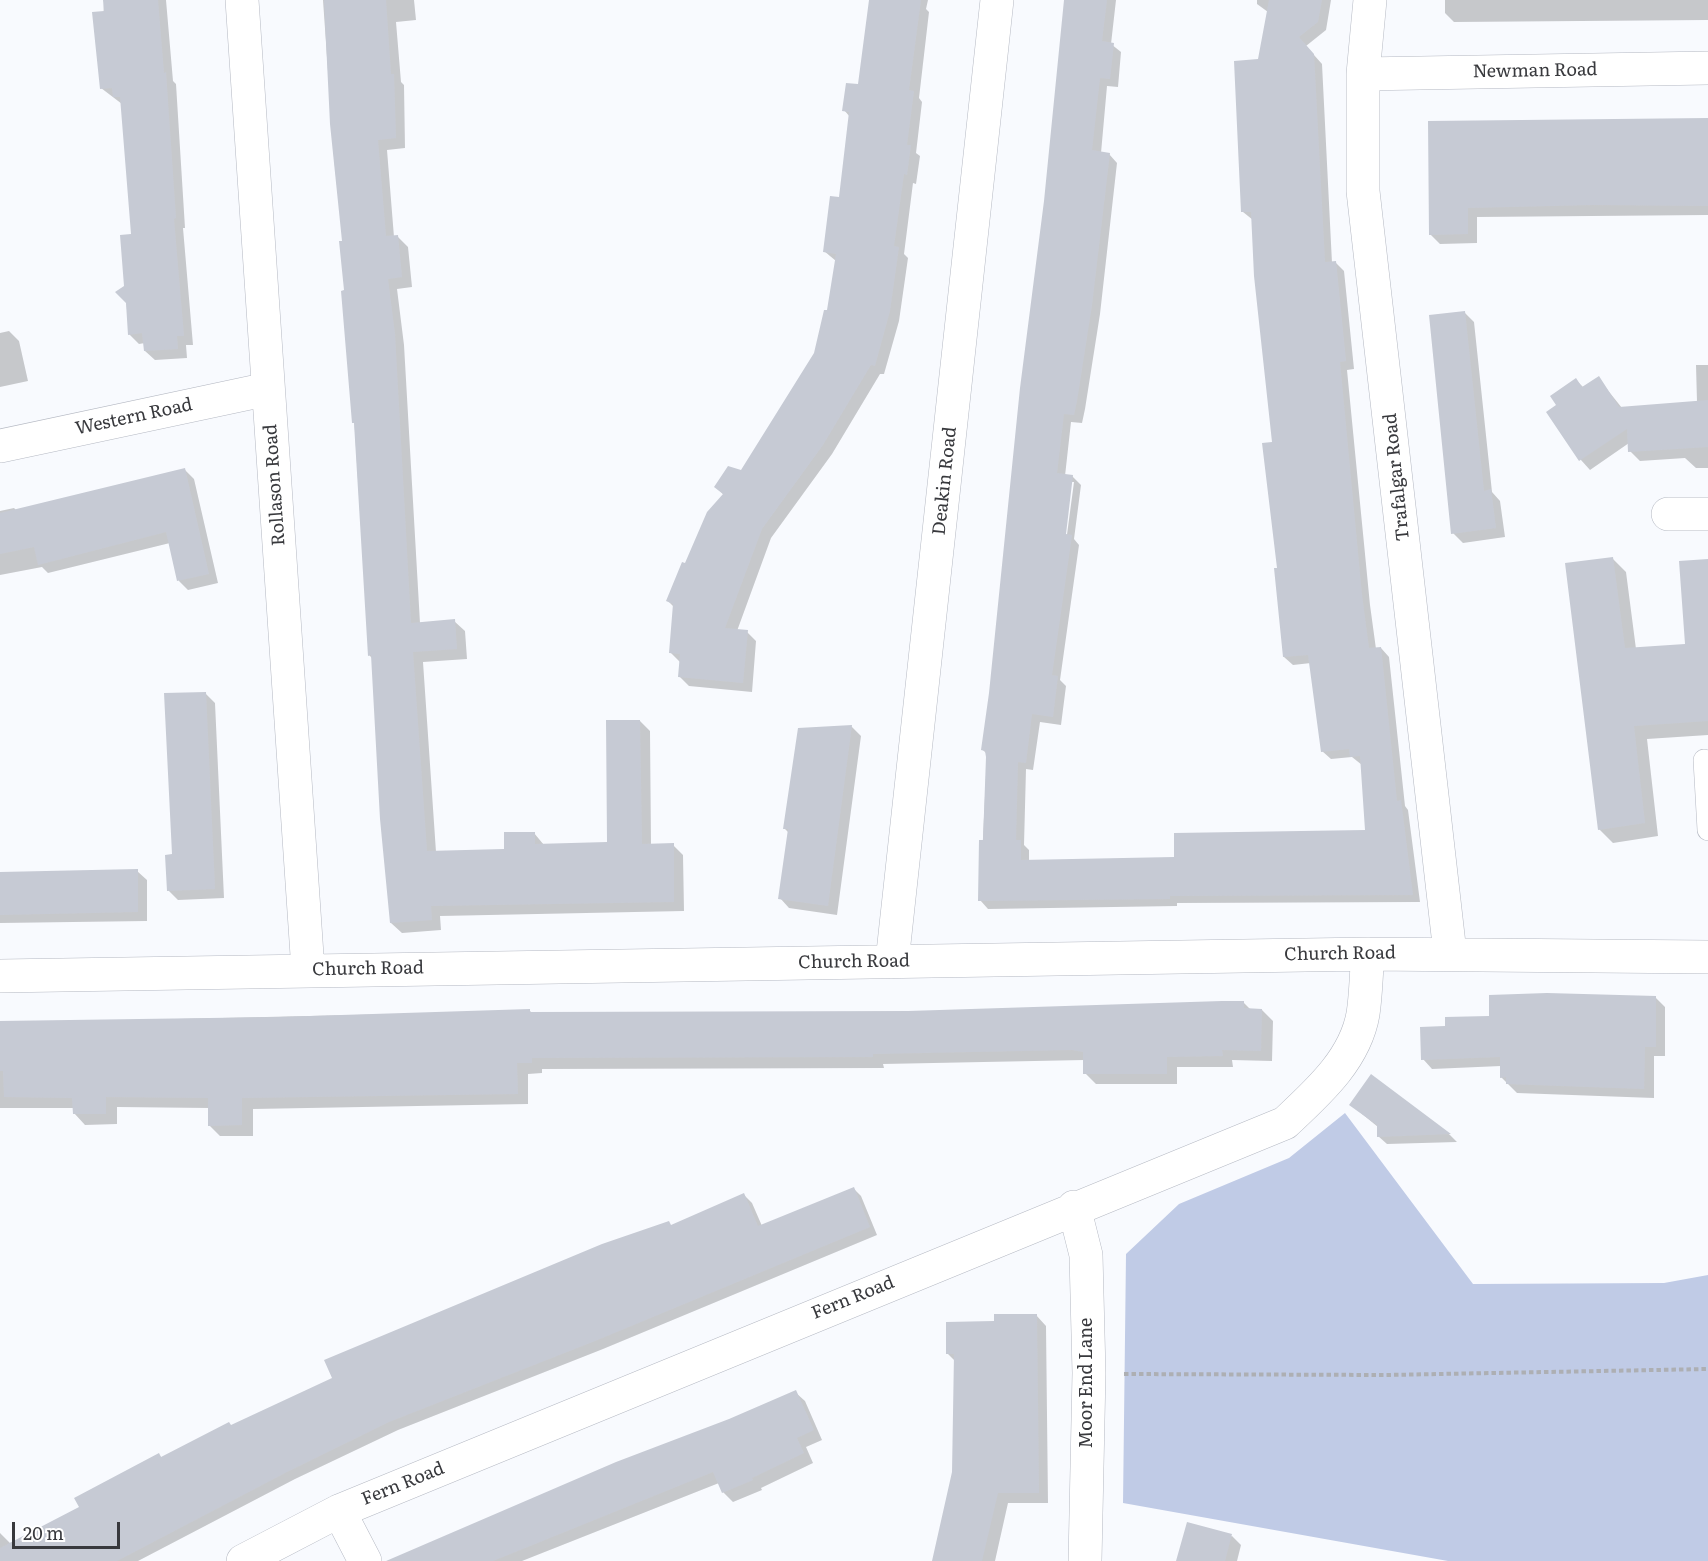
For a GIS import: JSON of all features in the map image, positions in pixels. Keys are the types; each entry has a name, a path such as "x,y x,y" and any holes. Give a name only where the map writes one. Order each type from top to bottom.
{"street":[{"name":"Rollason Road","path":"242,0 308,970"},
{"name":"Deakin Road","path":"892,962 997,0"},
{"name":"Trafalgar Road","path":"1370,0 1363,74 1363,191 1450,953"},
{"name":"Newman Road","path":"1363,74 1708,68"},
{"name":"Western Road","path":"0,446 268,388"},
{"path":"1668,514 1708,514"},
{"name":"Church Road","path":"0,976 1450,953 1708,957"},
{"name":"Fern Road","path":"243,1561 339,1511 1074,1207 1285,1123 1322,1089 1351,1048 1363,1016 1368,954"},
{"name":"Moor End Lane","path":"1074,1207 1086,1255 1089,1373 1085,1561"},
{"path":"339,1511 365,1561"}],"lane":[{"path":"1704,760 1708,830"}],"path":[{"path":"1089,1373 1386,1375 1708,1369"}],"shaded area":[{"path":"1345,1113 1473,1284 1664,1283 1708,1275 1708,1561 1448,1561 1123,1503 1126,1254 1179,1204 1289,1158"}],"building":[{"path":"103,0 158,0 164,73 166,72 176,218 174,219 184,336 177,336 178,349 144,351 142,333 128,335 126,303 115,292 124,286 120,235 131,234 120,97 113,97 112,88 100,89 92,12 104,11"},
{"path":"324,0 386,0 391,74 394,74 396,138 378,140 386,236 398,235 402,277 388,279 395,334 411,623 455,619 457,649 413,652 427,851 504,849 504,832 535,832 535,844 607,842 606,720 640,720 642,844 674,843 674,902 431,906 432,920 390,923 380,819 371,655 368,656 354,423 352,423 341,291 344,290 339,241 342,241 330,124"},
{"path":"869,0 921,0 909,90 914,91 907,145 911,145 907,175 904,174 894,246 899,247 890,311 875,366 871,365 823,445 762,529 725,628 748,630 743,683 678,677 680,654 669,653 673,604 666,601 707,512 723,494 714,487 728,466 741,470 814,353 824,310 827,310 836,254 823,252 830,196 839,197 849,112 842,111 846,83 858,84"},
{"path":"1064,0 1107,0 1102,41 1114,43 1110,79 1100,78 1092,150 1110,153 1092,305 1077,401 1074,415 1064,414 1057,473 1073,475 1066,534 1072,535 1052,675 1058,676 1053,717 1032,714 1026,763 1018,762 1016,840 1021,840 1021,860 1174,857 1174,833 1365,830 1360,756 1350,757 1349,749 1321,752 1308,655 1283,657 1274,568 1277,568 1262,443 1272,442 1254,276 1251,212 1241,212 1234,61 1258,59 1269,0 1322,0 1318,22 1299,37 1314,54 1325,262 1336,261 1346,361 1340,362 1362,595 1369,648 1381,647 1397,801 1401,800 1413,895 1170,896 1170,899 978,901 979,840 983,840 986,757 985,751 981,750 989,693 1020,388 1044,201"},
{"path":"1708,118 1708,206 1593,205 1468,208 1468,234 1429,235 1428,121"},
{"path":"1465,311 1484,491 1491,489 1496,528 1451,534 1429,315"},
{"path":"1599,376 1619,407 1708,400 1708,447 1628,452 1627,429 1579,461 1546,412 1556,405 1550,396 1576,378 1582,387"},
{"path":"185,468 209,574 177,581 166,532 38,565 34,547 0,554 0,513"},
{"path":"1613,557 1625,648 1685,644 1679,561 1708,559 1708,721 1634,726 1645,823 1598,830 1565,563"},
{"path":"206,692 215,889 167,891 165,855 172,854 164,693"},
{"path":"852,725 828,906 778,899 788,829 783,829 798,728"},
{"path":"138,869 138,912 0,915 0,872"},
{"path":"1547,993 1656,996 1656,1047 1645,1047 1644,1089 1506,1084 1506,1077 1500,1078 1500,1057 1421,1060 1420,1027 1445,1026 1445,1017 1489,1016 1489,995"},
{"path":"1244,1001 1244,1008 1262,1009 1261,1051 1222,1050 1223,1056 1167,1057 1167,1074 1083,1074 1083,1052 1072,1050 873,1054 873,1057 532,1058 532,1063 517,1063 518,1094 242,1098 242,1125 208,1126 208,1098 106,1097 106,1114 73,1114 72,1098 4,1097 3,1071 0,1071 0,1021 278,1017 530,1009 530,1012 908,1011"},
{"path":"1371,1074 1451,1134 1377,1137 1377,1125 1349,1105"},
{"path":"854,1187 870,1227 595,1341 389,1422 287,1472 117,1561 0,1561 0,1548 79,1507 74,1498 159,1453 161,1457 229,1422 231,1425 332,1378 324,1360 602,1244 669,1221 671,1225 744,1193 758,1226"},
{"path":"994,1314 1037,1314 1039,1493 998,1493 982,1561 932,1561 952,1472 954,1354 946,1354 946,1322 994,1321"},
{"path":"796,1390 814,1430 797,1438 804,1453 752,1478 753,1480 722,1493 713,1472 493,1561 386,1561 616,1462 729,1419"},
{"path":"1187,1522 1232,1534 1225,1561 1176,1561"}]}
